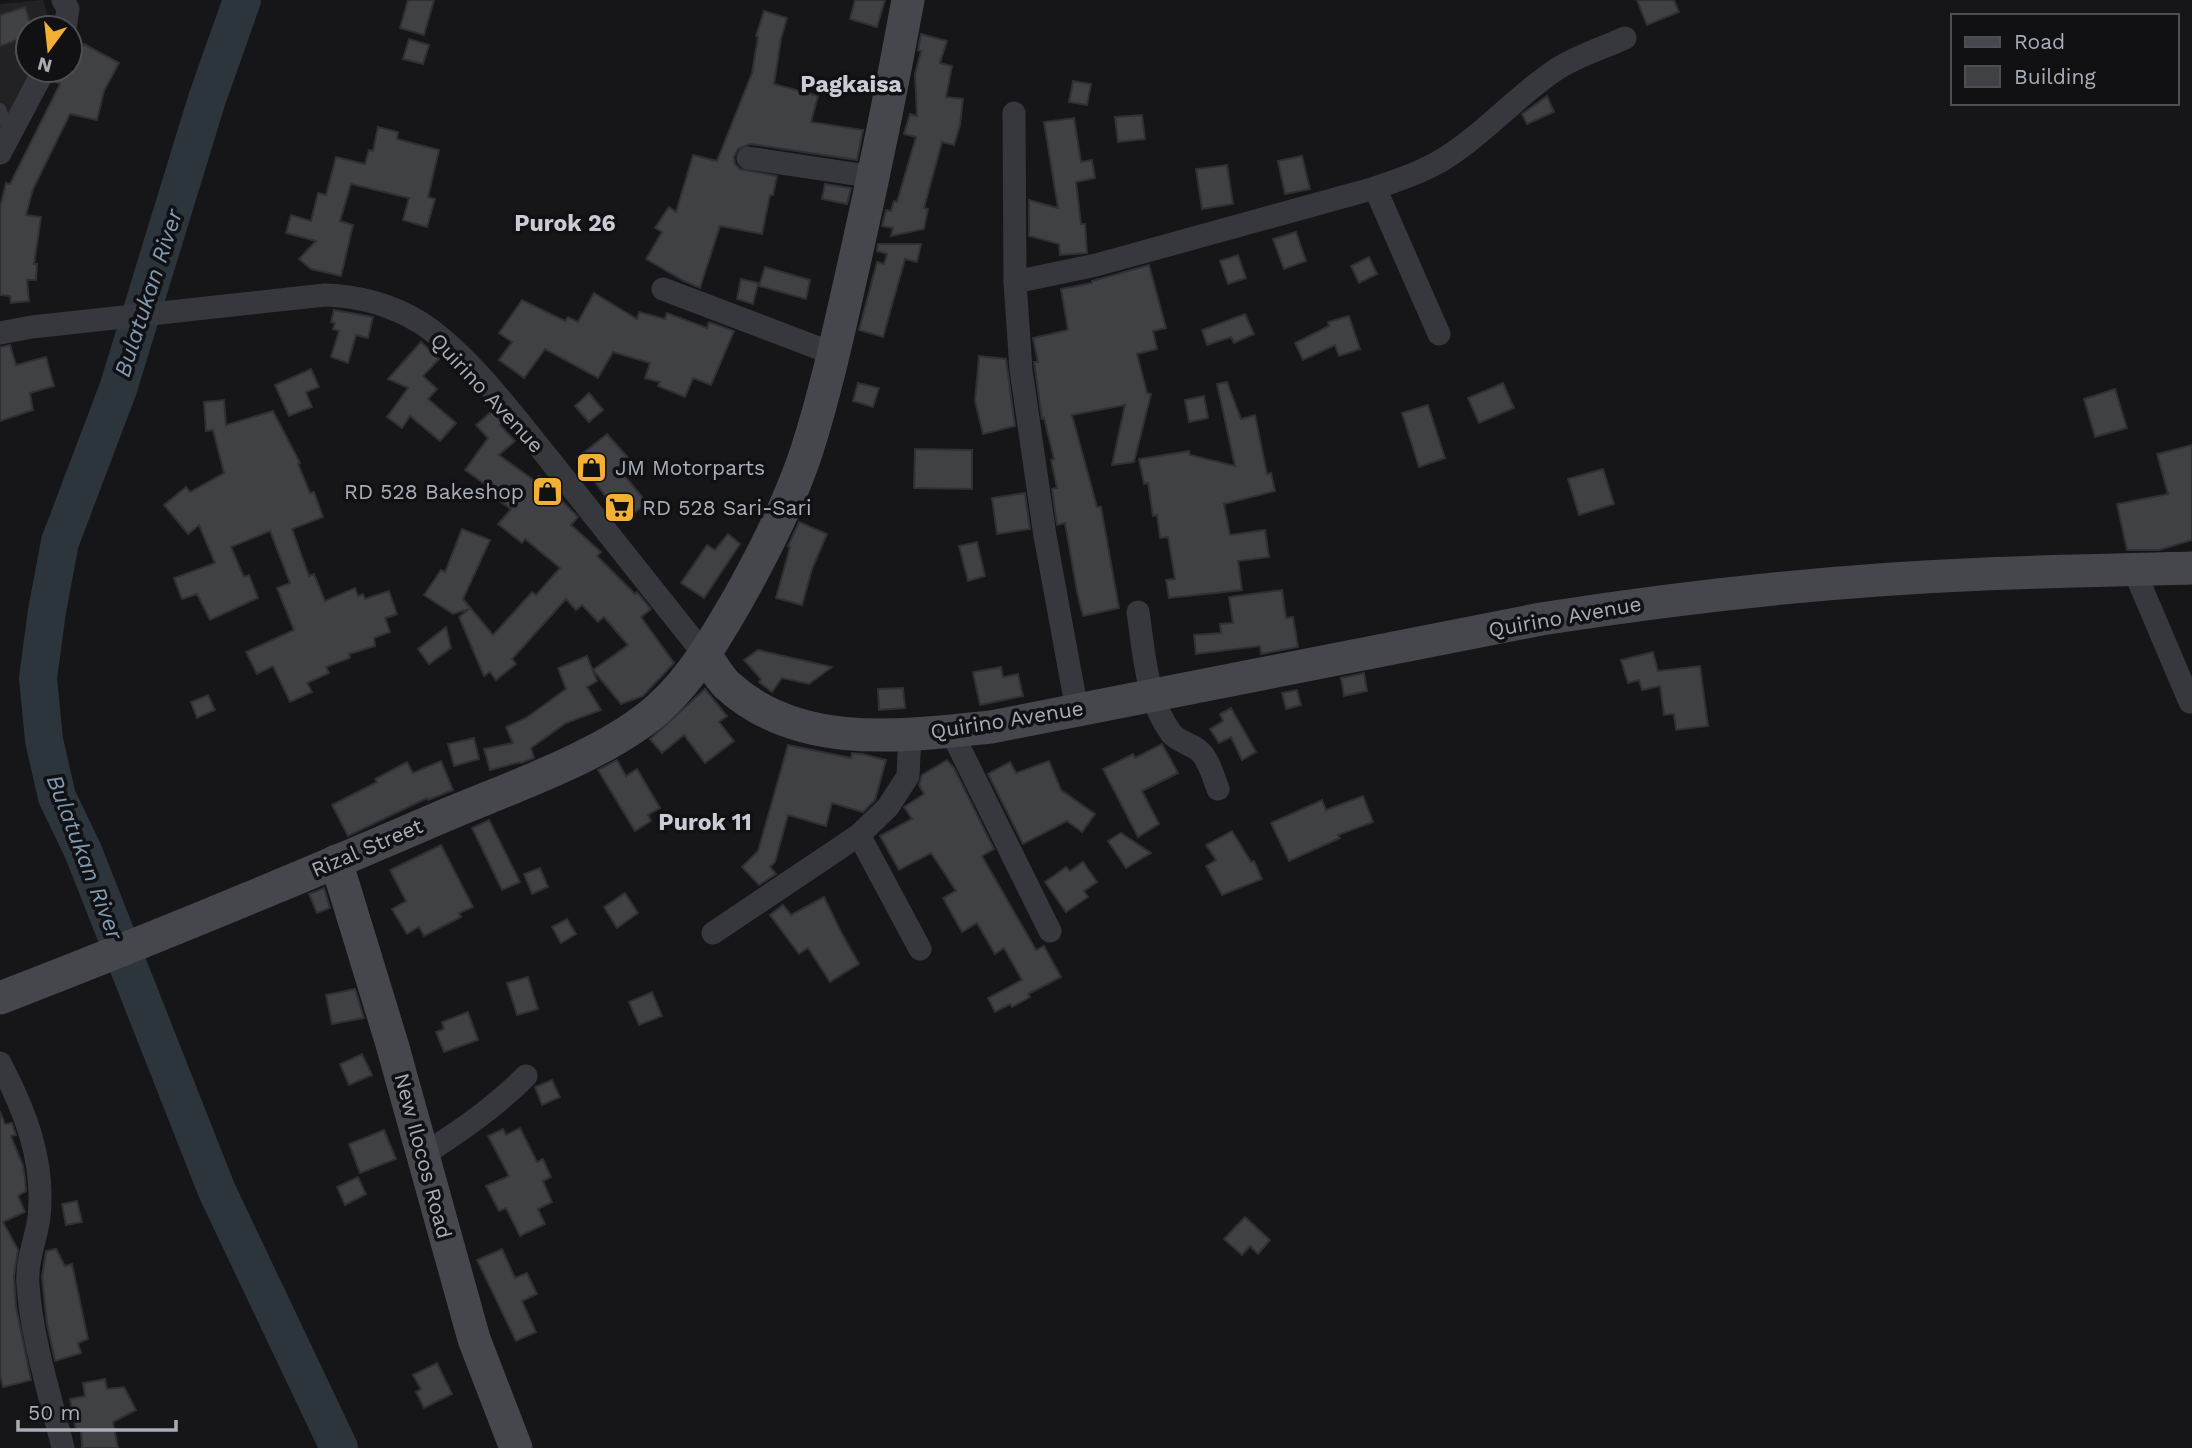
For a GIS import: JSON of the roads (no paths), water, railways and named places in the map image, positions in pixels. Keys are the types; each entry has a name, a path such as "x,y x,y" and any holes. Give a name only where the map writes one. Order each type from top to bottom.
{"main road":[{"name":"Rizal Street","path":"4,997 542,774 633,728 659,708 687,679 705,654 761,558 786,505 806,453 834,354 874,177 908,0"},
{"name":"Quirino Avenue","path":"705,654 726,683 754,706 781,720 824,732 910,734 991,727 1541,619 1630,605 1854,582 1983,574 2192,569"},
{"name":"New Ilocos Road","path":"336,861 474,1339 516,1448"}],"street":[{"path":"1015,282 1096,265 1374,188 1413,174 1451,155 1482,131 1516,98 1559,68 1625,38"},
{"path":"5,144 37,84"},
{"path":"1014,113 1015,282 1021,370 1045,536 1077,710"},
{"path":"748,158 874,177"},
{"path":"1374,188 1439,334"},
{"path":"663,289 834,354"},
{"name":"Quirino Avenue","path":"0,333 36,326 325,295 349,297 400,311 449,346 514,416 705,654"},
{"path":"2134,570 2190,702"},
{"path":"1138,612 1152,695 1171,733 1205,757 1218,789"},
{"path":"951,731 1050,931"},
{"path":"713,933 859,835 888,807 904,783 909,762 910,734"},
{"path":"859,835 919,948"},
{"path":"0,1063 31,1133 38,1164 42,1192 30,1253 28,1282 34,1335 63,1448"},
{"path":"423,1155 466,1128 500,1102 526,1076"}],"lane":[{"path":"0,109 5,144"}],"waterway":[{"name":"Bulatukan River","path":"242,0 207,99 118,389 60,542 38,678 44,740 57,797 83,851 217,1191 339,1448"}],"place":[{"name":"JM Motorparts","path":"592,468"},
{"name":"RD 528 Bakeshop","path":"547,492"},
{"name":"RD 528 Sari-Sari","path":"619,508"}],"district":[{"name":"Pagkaisa","path":"851,84"},
{"name":"Purok 26","path":"565,223"},
{"name":"Purok 11","path":"705,822"}]}
